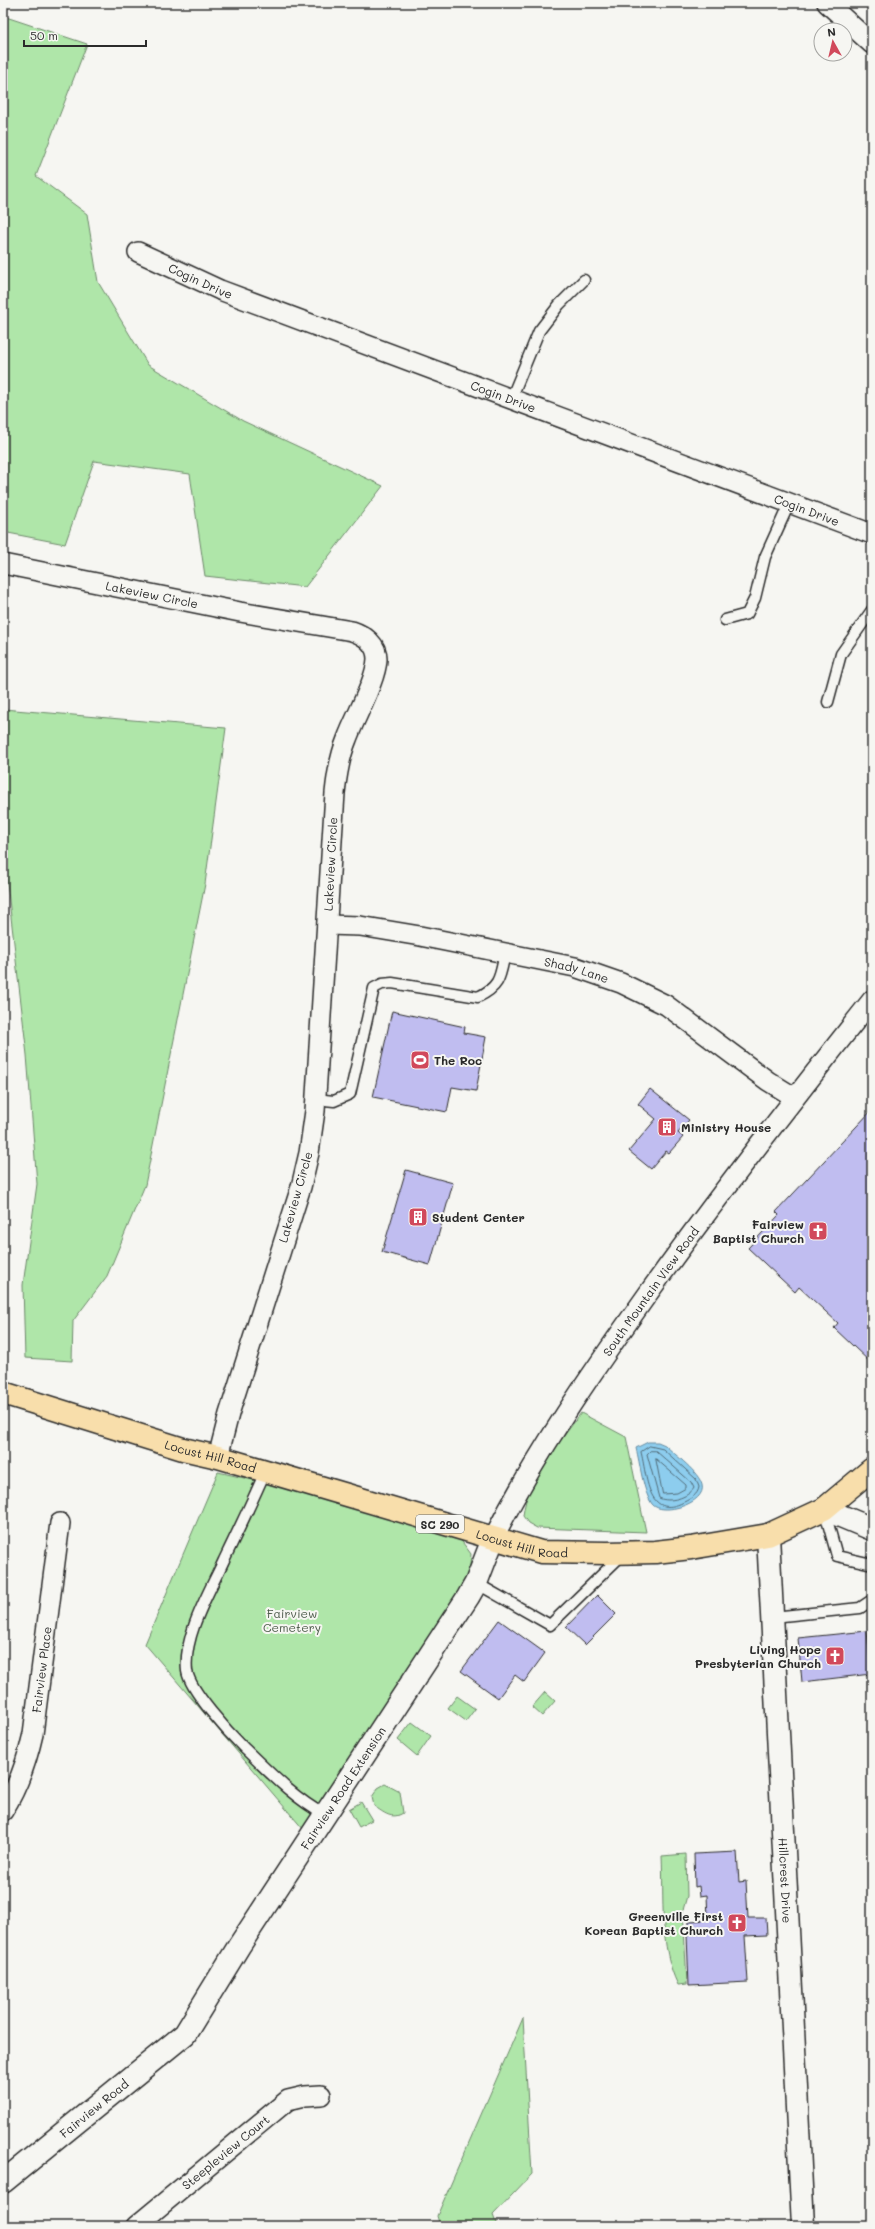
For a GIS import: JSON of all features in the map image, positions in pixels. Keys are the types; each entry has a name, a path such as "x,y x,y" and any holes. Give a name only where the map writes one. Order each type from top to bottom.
{"main road":[{"name":"Locust Hill Road","path":"3,1393 183,1449 218,1457 541,1552 625,1553 691,1548 768,1534 824,1509 872,1469"}],"street":[{"path":"827,3 872,44"},
{"name":"Cogin Drive","path":"138,252 220,290 872,534"},
{"name":"Lakeview Circle","path":"3,564 240,612 352,631 365,637 370,642 377,658 374,672 346,741 338,770 315,1099 309,1153 301,1187 228,1414 218,1457"},
{"name":"Shady Lane","path":"327,925 360,926 575,967 645,993 666,1006 768,1081 794,1098"},
{"name":"South Mountain View Road","path":"493,1539 518,1489 613,1343 699,1222 794,1098 872,1000"},
{"path":"824,1509 872,1529"},
{"name":"Fairview Place","path":"3,1811 18,1784 27,1760 33,1734 60,1523"},
{"name":"Hillcrest Drive","path":"768,1534 774,1617 803,2226"},
{"name":"Fairview Road Extension","path":"185,2034 239,1946 476,1583 493,1539"},
{"name":"Fairview Road","path":"3,2182 185,2034"},
{"name":"Steepleview Court","path":"136,2226 288,2100 305,2096 321,2095"}],"lane":[{"path":"511,400 539,331 560,305 584,280"},
{"path":"725,620 747,614 755,598 765,557 789,504"},
{"path":"828,702 841,654 872,610"},
{"path":"315,1099 334,1101 350,1094 374,988 382,984 392,983 478,996 489,991 498,982 505,953"},
{"path":"265,1472 196,1621 189,1649 187,1671 195,1690 234,1738 283,1785 308,1806 325,1815"},
{"path":"824,1509 837,1556 872,1564"},
{"path":"476,1583 550,1625 625,1553"},
{"path":"774,1617 860,1608 872,1600"}],"green space":[{"path":"3,16 87,44 36,176 87,214 98,282 148,365 243,421 383,486 305,587 205,576 190,474 94,461 65,544 3,532"},
{"path":"3,709 226,728 205,884 145,1185 107,1276 73,1321 72,1361 25,1358 23,1285 37,1184 27,1055 3,848"},
{"path":"581,1413 626,1437 646,1532 537,1528 528,1523 523,1516 526,1502 537,1474"},
{"name":"Fairview Cemetery","path":"218,1472 292,1489 460,1539 471,1554 469,1577 304,1830 145,1644"},
{"path":"545,1692 555,1701 542,1716 532,1707"},
{"path":"457,1696 475,1709 466,1721 448,1708"},
{"path":"412,1722 431,1736 417,1756 398,1740"},
{"path":"385,1784 400,1792 403,1813 392,1816 374,1806 372,1797 378,1788"},
{"path":"361,1802 372,1820 359,1827 349,1809"},
{"path":"686,1854 687,1896 683,1910 687,1984 678,1985 672,1970 665,1939 662,1856"},
{"path":"523,2018 532,2174 493,2215 497,2226 440,2226 437,2216"}],"water":[{"path":"648,1442 658,1442 665,1445 692,1469 702,1485 702,1492 698,1497 683,1506 674,1508 657,1508 652,1504 644,1485 636,1448"}],"building":[{"name":"The Roc","path":"392,1011 465,1027 464,1033 486,1037 476,1091 452,1087 447,1112 373,1097"},
{"name":"Ministry House","path":"650,1089 689,1120 678,1133 683,1137 669,1153 666,1151 651,1169 629,1151 656,1119 638,1104"},
{"name":"Fairview Baptist Church","path":"872,1110 872,1364 834,1328 838,1323 799,1287 795,1292 748,1248 779,1215 776,1212"},
{"name":"Student Center","path":"406,1170 453,1183 430,1265 382,1252"},
{"path":"597,1595 616,1614 585,1645 566,1627"},
{"path":"499,1620 545,1653 524,1682 515,1675 498,1698 461,1671"},
{"name":"Living Hope Presbyterian Church","path":"867,1631 871,1674 802,1682 798,1638"},
{"name":"Greenville First Korean Baptist Church","path":"737,1852 739,1882 746,1881 748,1918 766,1918 767,1935 745,1936 748,1982 689,1985 687,1936 689,1935 689,1921 708,1920 707,1895 700,1896 699,1886 695,1887 694,1854"}],"place":[{"name":"The Roc","path":"420,1060"},
{"name":"Ministry House","path":"667,1127"},
{"name":"Student Center","path":"418,1217"},
{"name":"Fairview Baptist Church","path":"818,1231"},
{"name":"Living Hope Presbyterian Church","path":"835,1656"},
{"name":"Greenville First Korean Baptist Church","path":"737,1923"}]}
